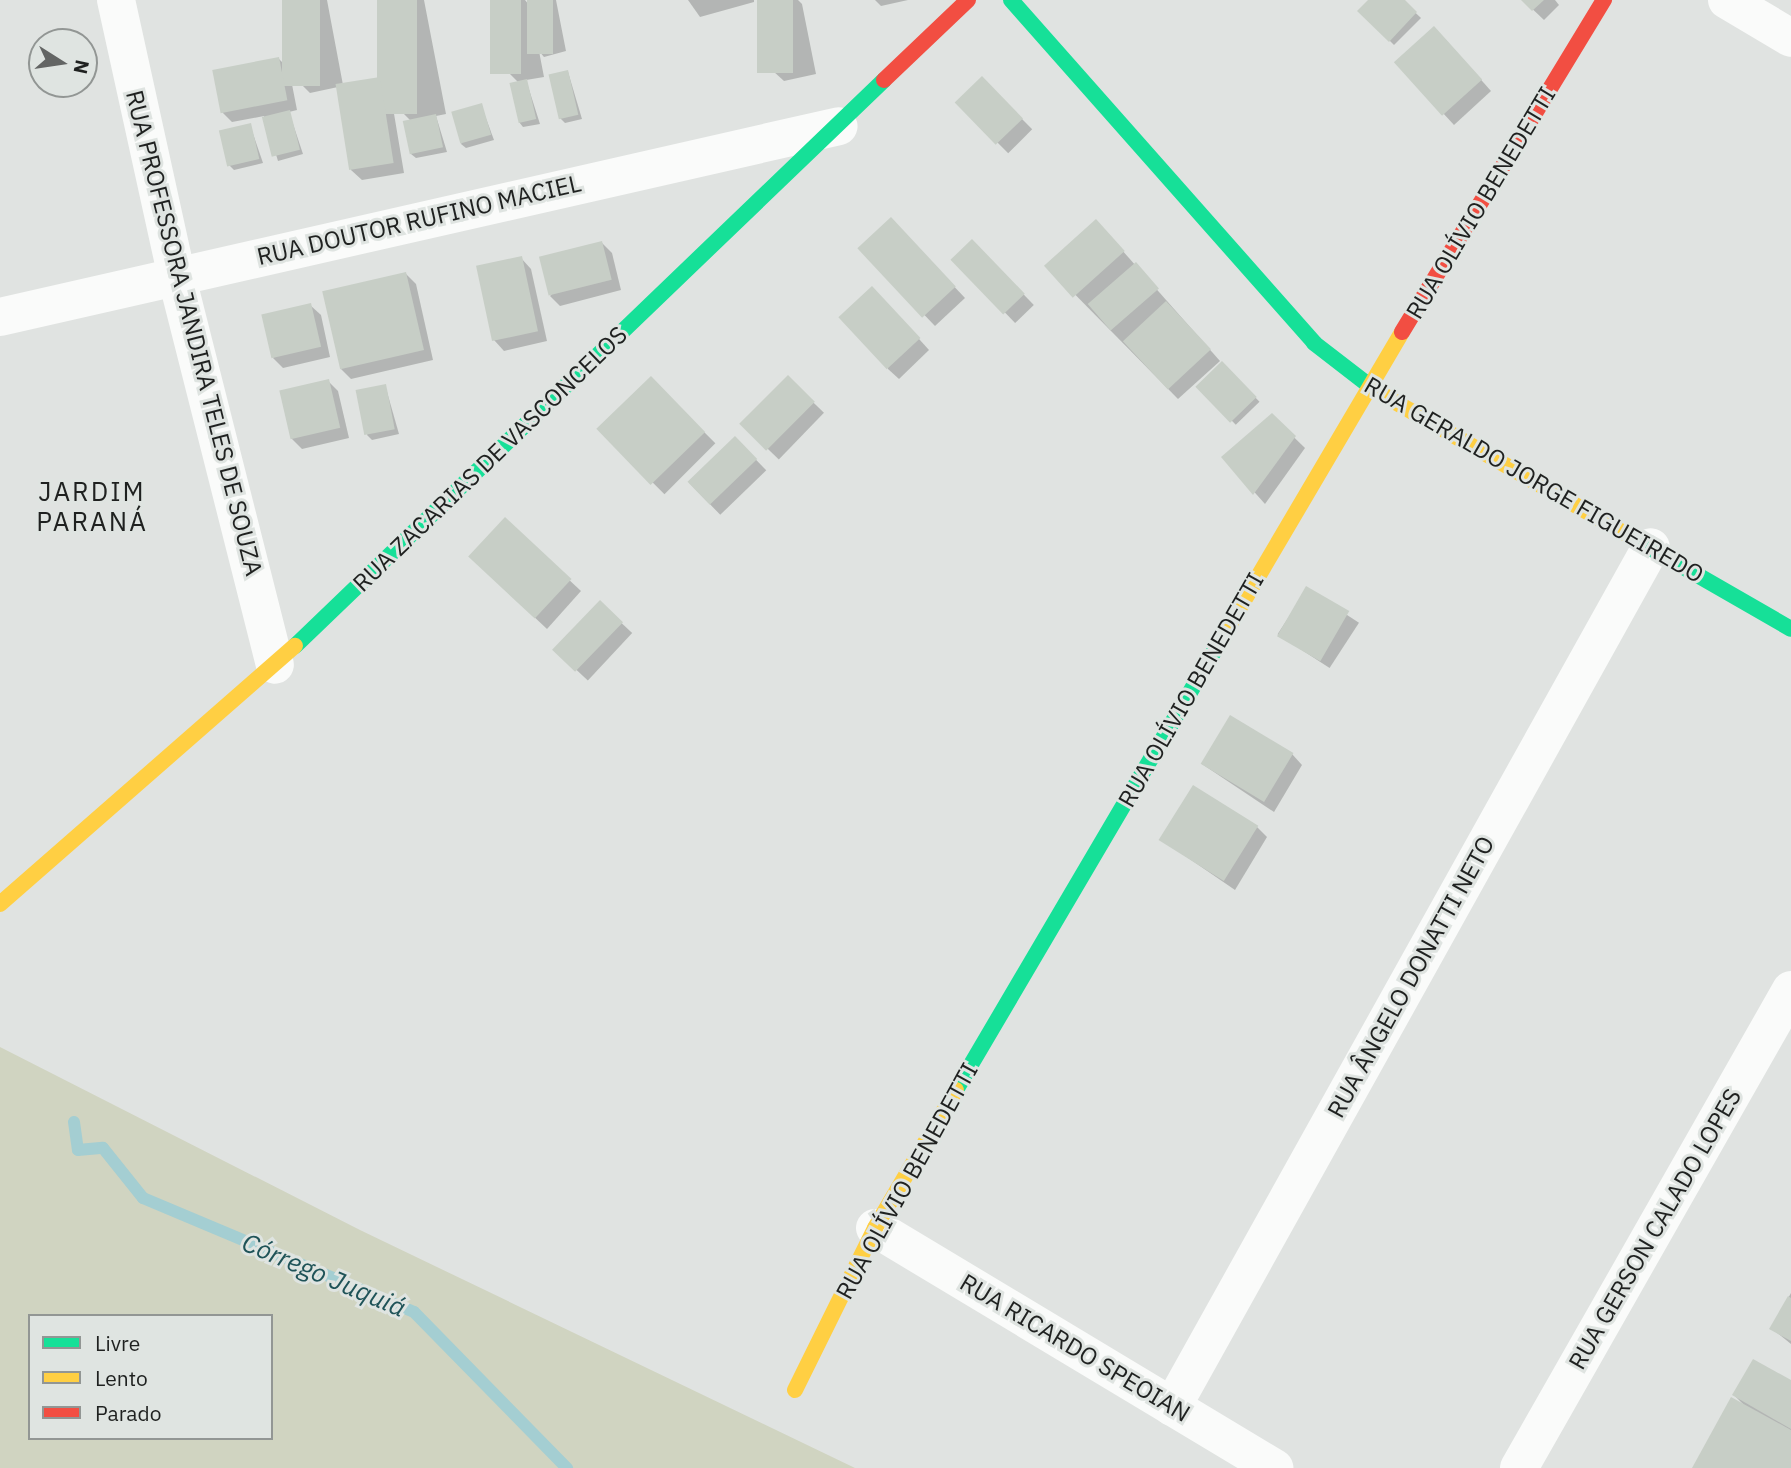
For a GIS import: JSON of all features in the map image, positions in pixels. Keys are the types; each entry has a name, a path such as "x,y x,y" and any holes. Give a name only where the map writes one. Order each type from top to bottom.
{"street":[{"name":"RUA PROFESSORA JANDIRA TELES DE SOUZA","path":"116,0 176,274 275,665"},
{"name":"RUA ZACARIAS DE VASCONCELOS","path":"0,904 275,665 968,0"},
{"name":"RUA GERALDO JORGE FIGUEIREDO","path":"1011,0 1314,343 1369,387 1791,629"},
{"name":"RUA OLÍVIO BENEDETTI","path":"795,1390 875,1228 1369,387 1604,0"},
{"path":"1727,0 1791,38"},
{"name":"RUA DOUTOR RUFINO MACIEL","path":"0,317 176,274 839,126"},
{"name":"RUA ÂNGELO DONATTI NETO","path":"1172,1407 1651,547"},
{"name":"RUA GERSON CALADO LOPES","path":"1519,1468 1791,990"},
{"name":"RUA RICARDO SPEOIAN","path":"875,1228 1274,1468"}],"green space":[{"path":"0,1047 360,1230 855,1468 0,1468"}],"building":[{"path":"282,0 320,0 320,86 282,86"},
{"path":"377,0 417,0 417,114 377,114"},
{"path":"490,0 521,0 521,74 490,74"},
{"path":"527,0 553,0 553,54 527,54"},
{"path":"757,0 793,0 793,73 757,73"},
{"path":"1368,0 1405,0 1417,12 1389,42 1357,11"},
{"path":"1521,0 1544,0 1532,11"},
{"path":"1434,26 1482,80 1442,116 1394,62"},
{"path":"279,57 287,100 221,113 212,70"},
{"path":"568,70 578,115 559,119 549,74"},
{"path":"982,76 1023,118 996,145 955,102"},
{"path":"380,77 394,163 349,170 336,84"},
{"path":"527,79 536,119 519,123 509,83"},
{"path":"482,103 491,135 460,144 451,112"},
{"path":"290,110 300,150 272,157 262,117"},
{"path":"436,114 443,147 410,154 403,121"},
{"path":"251,123 259,159 227,166 219,130"},
{"path":"891,217 956,286 922,318 857,248"},
{"path":"1096,219 1125,251 1073,298 1044,266"},
{"path":"972,239 1025,294 1003,315 950,260"},
{"path":"602,241 612,280 549,296 539,257"},
{"path":"522,256 538,331 492,341 476,266"},
{"path":"1136,262 1159,288 1111,330 1088,304"},
{"path":"406,272 424,350 340,369 322,291"},
{"path":"872,286 920,338 887,369 838,317"},
{"path":"1166,301 1211,349 1168,390 1123,341"},
{"path":"311,303 321,347 271,358 261,314"},
{"path":"1222,361 1257,397 1230,423 1195,387"},
{"path":"788,375 815,402 766,451 739,424"},
{"path":"651,376 705,432 651,485 596,429"},
{"path":"329,379 340,428 291,439 279,390"},
{"path":"386,384 395,429 364,435 356,390"},
{"path":"1272,413 1296,436 1253,495 1221,457"},
{"path":"735,436 757,459 710,505 688,482"},
{"path":"505,517 572,579 535,619 468,556"},
{"path":"1306,586 1349,611 1320,661 1277,636"},
{"path":"600,600 623,622 575,672 552,650"},
{"path":"1230,715 1293,753 1264,802 1201,764"},
{"path":"1193,785 1258,826 1224,881 1159,840"},
{"path":"1788,1296 1791,1298 1791,1341 1769,1329"},
{"path":"1753,1359 1791,1380 1791,1429 1732,1395"},
{"path":"1731,1397 1791,1430 1791,1468 1692,1468"}],"waterway":[{"name":"Córrego Juquiá","path":"74,1122 78,1150 103,1148 143,1198 414,1312 567,1468"}],"traffic: fast":[{"path":"1011,0 1314,343 1376,391"},
{"path":"295,646 884,80"},
{"path":"1626,534 1791,629"},
{"path":"956,1090 1226,631"}],"traffic: slow":[{"path":"1226,631 1402,332"},
{"path":"1376,391 1626,534"},
{"path":"0,904 295,646"},
{"path":"795,1390 875,1228 956,1090"}],"traffic: jam":[{"path":"884,80 968,0"},
{"path":"1402,332 1604,0"}],"district":[{"name":"JARDIM PARANÁ","path":"92,507"}]}
